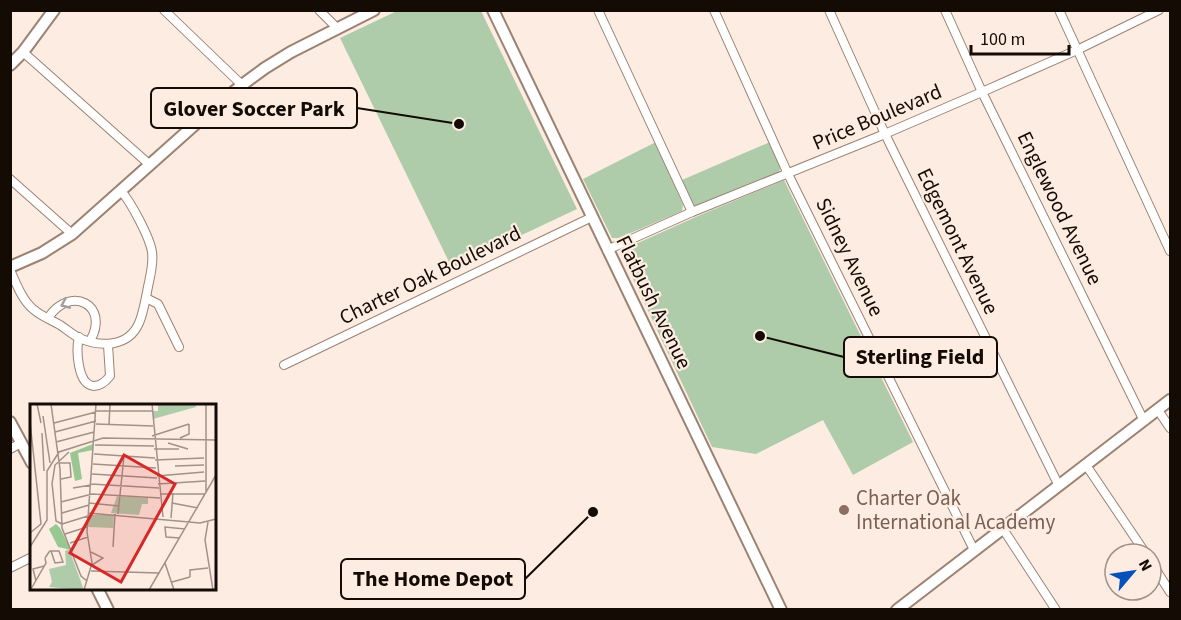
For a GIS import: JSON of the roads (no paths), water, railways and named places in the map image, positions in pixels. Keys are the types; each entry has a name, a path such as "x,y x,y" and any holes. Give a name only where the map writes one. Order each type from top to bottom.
{"street":[{"path":"10,65 23,52 54,10"},
{"path":"164,10 242,85"},
{"path":"319,10 338,29"},
{"path":"121,191 127,198 152,249 152,259 146,298 138,324 133,333 117,343 108,345 79,337 38,313 27,303 10,268 42,253 72,234 150,165 242,85 279,59 374,10"},
{"name":"Flatbush Avenue","path":"493,10 781,609"},
{"path":"598,10 692,212"},
{"name":"Sidney Avenue","path":"714,10 788,174 975,550"},
{"name":"Edgemont Avenue","path":"829,10 885,134 1059,486"},
{"name":"Englewood Avenue","path":"945,10 982,92 1144,421"},
{"path":"1059,10 1170,251"},
{"name":"Price Boulevard","path":"608,250 692,212 982,92 1077,50 1159,10"},
{"path":"23,52 150,165"},
{"path":"10,179 72,234"},
{"name":"Charter Oak Boulevard","path":"284,365 592,217"},
{"path":"146,298 158,304 179,347"},
{"path":"48,318 62,303 74,300 85,304 97,320 95,332 90,341"},
{"path":"79,337 77,347 80,373 88,384 94,386 101,385 110,376 108,345"},
{"path":"897,609 1170,400"},
{"path":"1158,410 1170,428"},
{"path":"10,422 30,459"},
{"path":"10,449 21,443"},
{"path":"1086,465 1138,542"},
{"path":"1003,529 1056,609"},
{"path":"10,568 30,558"},
{"path":"98,590 108,609"}],"place":[{"name":"Glover Soccer Park","path":"459,124"},
{"name":"Sterling Field","path":"760,336"},
{"name":"Charter Oak International Academy","path":"844,510"},
{"name":"The Home Depot","path":"593,512"}]}
